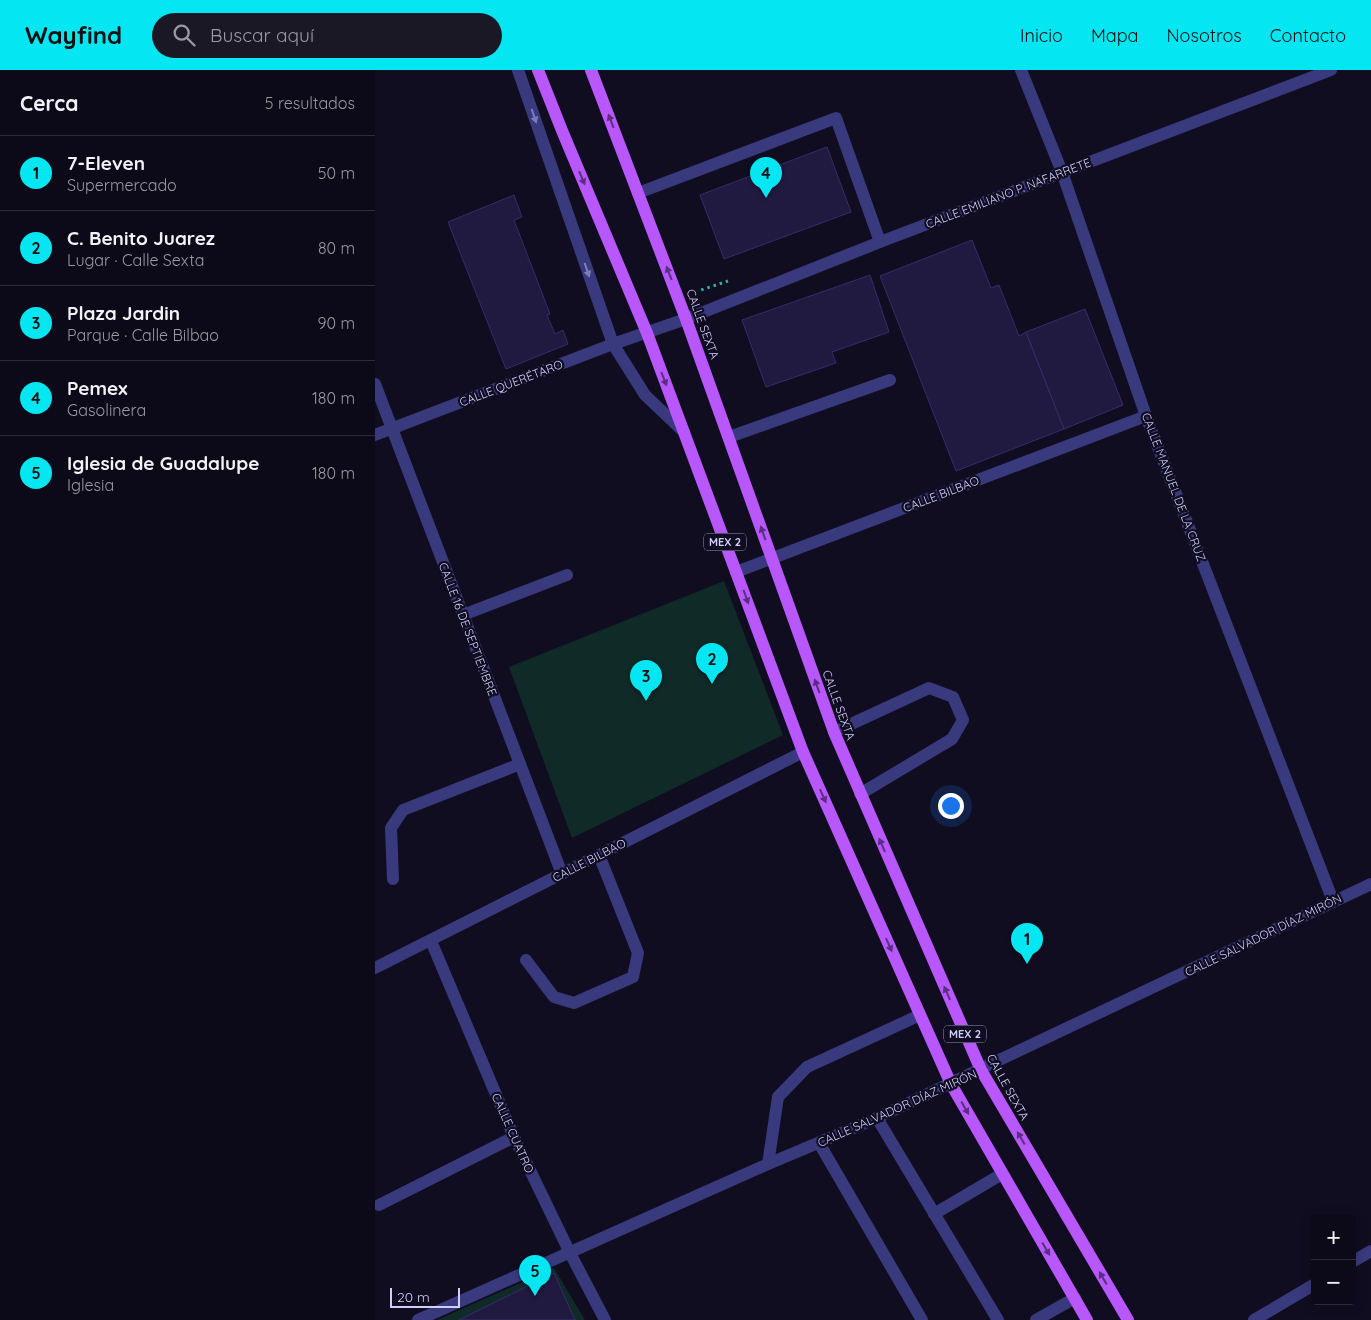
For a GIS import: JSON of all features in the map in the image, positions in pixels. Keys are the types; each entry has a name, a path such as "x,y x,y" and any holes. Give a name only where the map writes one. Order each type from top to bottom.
{"main road":[{"name":"MEX 2","path":"538,70 647,333 803,752 951,1084 1087,1320"},
{"name":"CALLE SEXTA","path":"591,70 687,319 834,732 860,794 981,1070 1128,1320"}],"street":[{"path":"518,70 613,344 645,396 684,432"},
{"name":"CALLE MANUEL DE LA CRUZ","path":"1021,70 1062,172 1146,416 1333,901"},
{"name":"CALLE EMILIANO P. NAFARRETE","path":"647,333 1331,70"},
{"path":"639,193 836,118 880,242"},
{"name":"CALLE QUERÉTARO","path":"375,435 613,344 647,333"},
{"path":"729,437 890,380"},
{"name":"CALLE 16 DE SEPTIEMBRE","path":"375,384 562,874"},
{"name":"CALLE BILBAO","path":"736,572 1146,416"},
{"path":"463,615 567,574"},
{"path":"834,732 929,688 953,697 963,720 951,739 860,794"},
{"name":"CALLE BILBAO","path":"375,968 803,752"},
{"path":"393,879 391,828 403,810 520,764"},
{"path":"526,960 554,998 574,1003 633,976 638,953 599,855"},
{"name":"CALLE SALVADOR DÍAZ MIRÓN","path":"418,1320 768,1164 877,1118 1371,884"},
{"name":"CALLE CUATRO","path":"431,941 514,1137 570,1253 605,1320"},
{"path":"768,1164 779,1097 807,1067 920,1015"},
{"path":"877,1118 998,1320"},
{"path":"379,1205 514,1137"},
{"path":"819,1143 922,1320"},
{"path":"934,1214 1002,1174"},
{"path":"1355,1260 1371,1251"},
{"path":"1254,1320 1311,1286"},
{"path":"1036,1320 1075,1298"}],"green space":[{"path":"724,581 783,735 572,838 509,667"},
{"path":"554,1268 585,1320 437,1320"}],"building":[{"path":"827,147 851,212 724,259 700,195"},
{"path":"514,195 522,217 514,220 550,314 547,315 555,334 563,330 568,344 506,369 448,222"},
{"path":"972,240 991,288 999,285 1019,336 1026,332 1064,429 956,471 880,276"},
{"path":"870,275 889,332 832,352 836,363 766,387 742,320"},
{"path":"1085,309 1123,405 1064,429 1026,332"},
{"path":"554,1273 575,1320 459,1320"}],"place":[{"name":"Pemex","path":"766,198"},
{"name":"C. Benito Juarez","path":"712,684"},
{"name":"Plaza Jardin","path":"646,701"},
{"name":"7-Eleven","path":"1027,964"},
{"name":"Iglesia de Guadalupe","path":"535,1296"}]}
